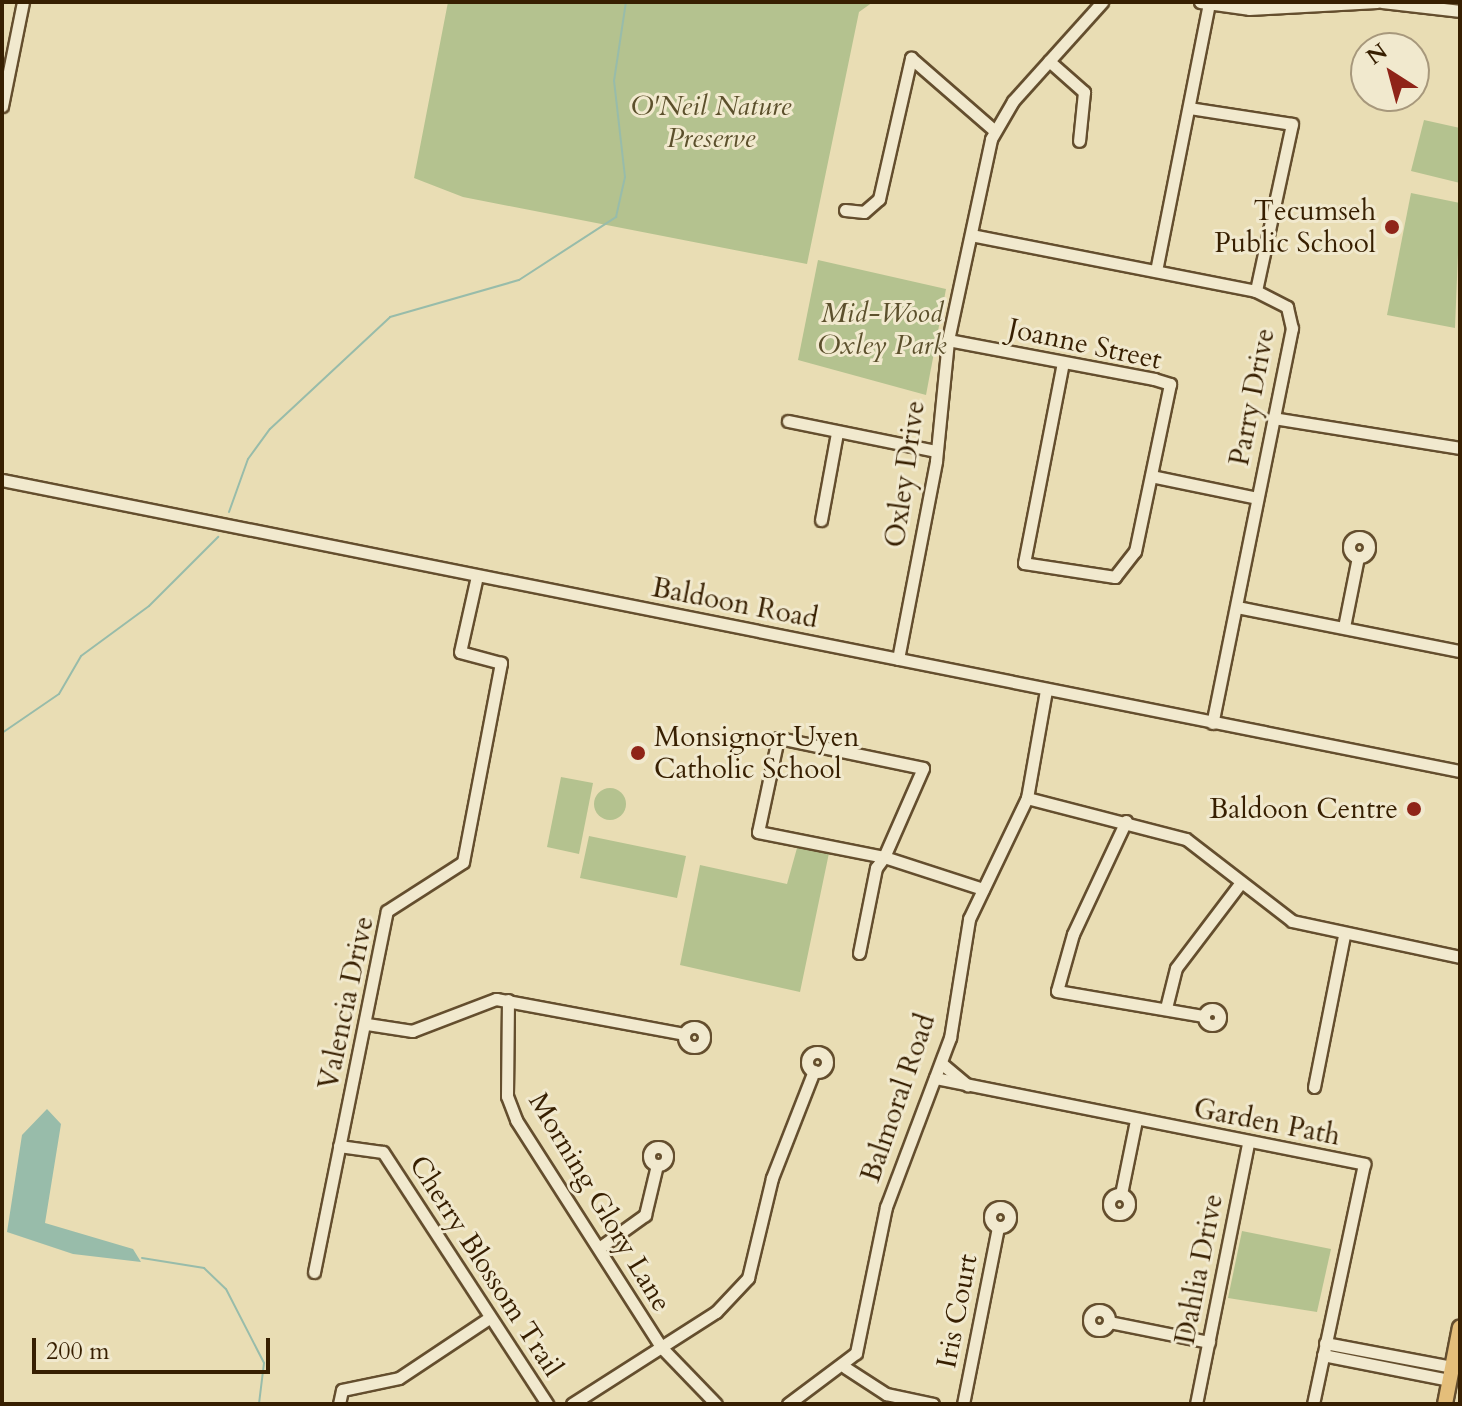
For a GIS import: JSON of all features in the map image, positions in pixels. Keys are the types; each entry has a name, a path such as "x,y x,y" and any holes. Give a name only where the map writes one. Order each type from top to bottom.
{"main road":[{"path":"1445,1404 1460,1327"}],"street":[{"path":"2,106 23,2"},
{"name":"Oxley Drive","path":"898,659 936,451 948,340 995,131 1049,61 1102,2"},
{"path":"1156,271 1189,108 1204,3 1380,2 1460,11"},
{"path":"845,210 864,212 879,199 911,58 995,131"},
{"path":"1049,61 1084,92 1079,141"},
{"path":"1189,108 1292,124 1256,291"},
{"name":"Parry Drive","path":"971,235 1256,291 1282,302 1292,321 1212,723"},
{"name":"Joanne Street","path":"948,340 1170,384 1151,476"},
{"path":"1063,363 1024,563 1104,579 1126,570 1151,476 1257,498"},
{"path":"1273,418 1460,448"},
{"path":"788,421 936,451"},
{"path":"821,520 837,433"},
{"name":"Baldoon Road","path":"2,480 1460,771"},
{"path":"1344,627 1358,557"},
{"name":"Valencia Drive","path":"314,1272 367,1024 387,911 463,862 501,663 460,652 477,576"},
{"path":"1237,607 1460,651"},
{"name":"Balmoral Road","path":"846,1368 856,1353 886,1207 941,1063 969,919 1027,798 1046,690"},
{"path":"859,953 884,857 923,768 778,738 758,832 884,857 983,889"},
{"path":"1027,798 1126,821 1186,839 1239,885 1292,921 1344,935 1460,957"},
{"path":"1126,821 1073,934 1057,991 1204,1016"},
{"path":"1166,1008 1182,958 1239,885"},
{"path":"1314,1087 1344,935"},
{"path":"367,1024 412,1031 482,1001 508,1000 684,1034"},
{"name":"Morning Glory Lane","path":"508,1000 510,1108 661,1347 716,1404"},
{"name":"Garden Path","path":"941,1063 968,1086"},
{"path":"572,1404 723,1306 748,1278 776,1168 814,1071"},
{"name":"Garden Path","path":"935,1078 1364,1164 1313,1404"},
{"path":"1121,1194 1136,1120"},
{"name":"Dahlia Drive","path":"1196,1404 1248,1143"},
{"name":"Cherry Blossom Trail","path":"339,1146 383,1152 547,1404"},
{"path":"599,1248 645,1215 657,1165"},
{"name":"Iris Court","path":"963,1404 998,1227"},
{"path":"339,1404 342,1390 399,1378 489,1318"},
{"path":"1109,1322 1209,1342"},
{"path":"1324,1349 1450,1374"},
{"path":"788,1404 846,1368 886,1394 933,1404"}],"green space":[{"name":"O'Neil Nature Preserve","path":"448,2 873,2 859,12 807,264 463,197 414,178"},
{"path":"1424,120 1460,128 1460,183 1411,171"},
{"path":"1411,193 1460,203 1455,328 1387,315"},
{"name":"Mid-Wood Oxley Park","path":"818,260 946,289 926,395 798,360"},
{"path":"561,777 593,783 579,854 547,847"},
{"path":"610,788 621,793 626,804 621,815 610,820 599,815 594,804 599,793"},
{"path":"589,836 686,856 677,898 580,878"},
{"path":"797,848 829,853 800,992 680,965 700,865 787,884"},
{"path":"1242,1231 1331,1249 1317,1312 1228,1298"}],"shaded area":[{"path":"47,1109 61,1124 45,1223 133,1249 141,1262 73,1254 7,1232 22,1135"}],"waterway":[{"path":"229,512 248,459 270,429 390,317 519,280 616,217 625,177 614,81 626,2"},
{"path":"2,733 59,694 81,656 149,606 218,537"},
{"path":"142,1258 204,1268 226,1289 264,1363 259,1404"}],"place":[{"name":"Tecumseh Public School","path":"1392,227"},
{"name":"Monsignor Uyen Catholic School","path":"638,753"},
{"name":"Baldoon Centre","path":"1414,809"}]}
